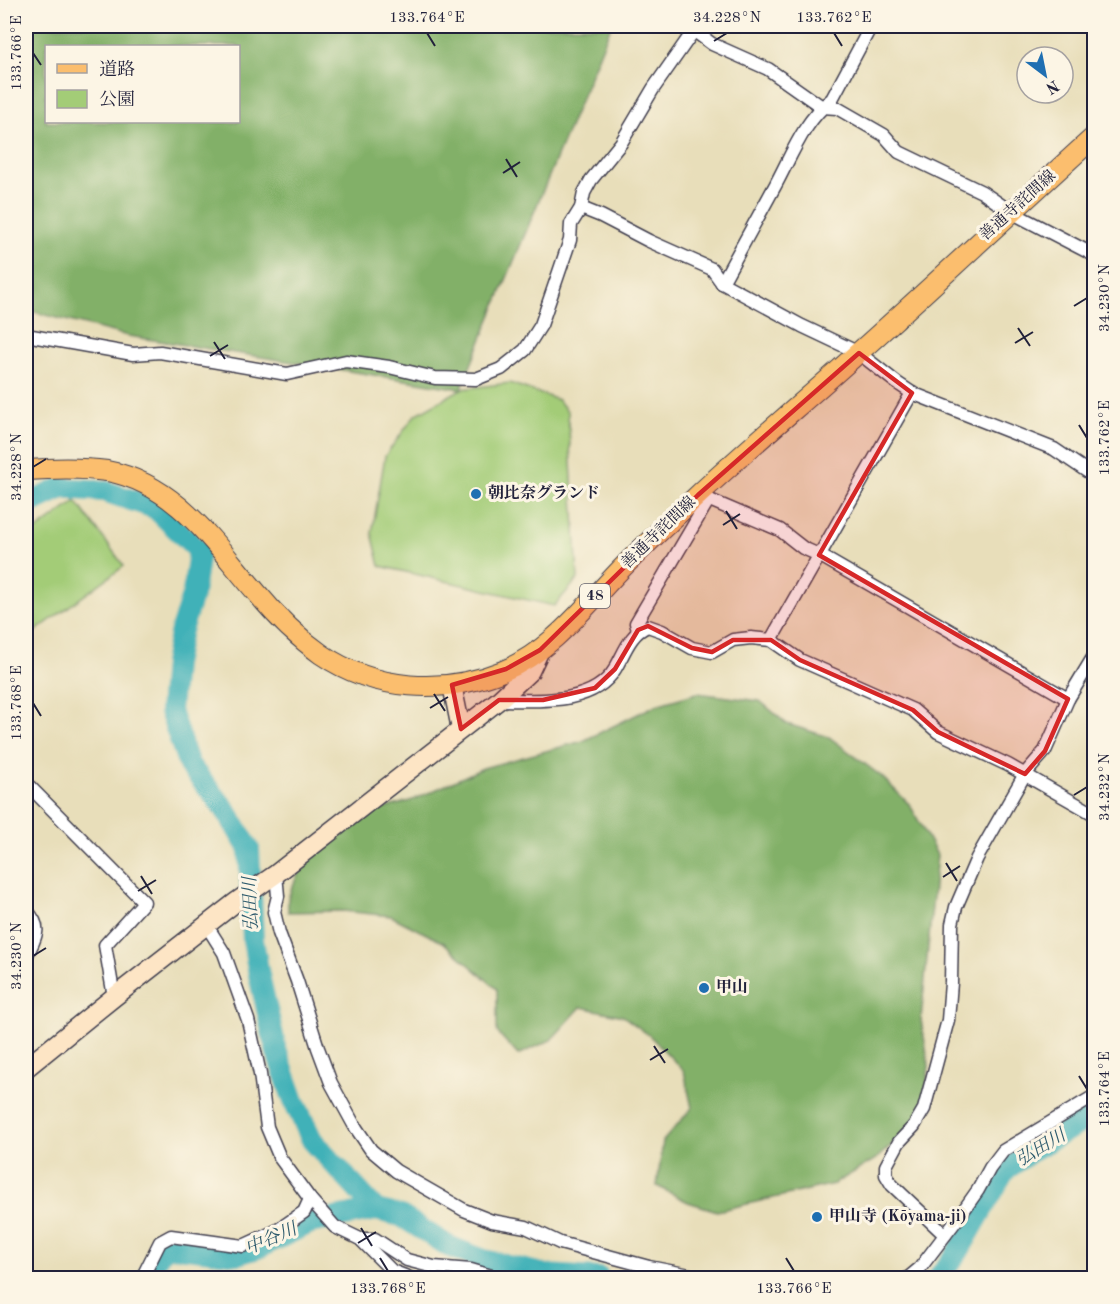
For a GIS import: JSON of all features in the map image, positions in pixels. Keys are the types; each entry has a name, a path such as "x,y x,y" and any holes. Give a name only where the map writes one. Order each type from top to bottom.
{"main road":[{"name":"善通寺詫間線","path":"26,470 66,468 108,472 139,481 166,495 190,516 289,628 322,654 352,671 384,682 421,687 479,680 507,669 540,650 1011,212 1095,137"}],"street":[{"path":"722,283 795,144 822,107 832,99 872,26"},
{"path":"26,335 133,354 160,352 288,374 345,361 389,367 435,378 476,379 501,369 525,350 541,325 570,240 571,224 581,208 584,193 591,180 621,143 695,28 712,44 768,69 822,107 837,108 884,135 899,152 982,192 1011,212 1095,255"},
{"path":"581,208 712,269 722,283 802,326 859,353 912,393 1054,448 1095,476"},
{"path":"771,640 912,393"},
{"path":"638,630 636,623 704,497 780,530 803,548 819,555 1068,699"},
{"path":"499,700 543,700 574,696 595,688 606,682 638,630 648,626 692,648 712,652 733,640 751,638 771,640 800,660 914,710 938,732 1025,774 1095,814"},
{"path":"26,1068 114,997 499,700 530,671 540,650"},
{"path":"945,1235 892,1185 886,1175 886,1166 899,1142 914,1126 924,1109 948,1020 952,924 956,907 978,858 1025,774 1044,751 1068,699 1095,656"},
{"path":"452,685 461,729"},
{"path":"26,783 144,902 105,945 114,997"},
{"path":"272,877 278,896 274,912 279,933 318,1048 335,1091 371,1150 396,1171 464,1210 492,1221 526,1227 560,1243 689,1277 705,1278"},
{"path":"26,910 35,920 37,933 26,957"},
{"path":"207,926 224,953 248,1020 260,1074 267,1126 280,1158 314,1204 335,1227 360,1239 392,1271 410,1278"},
{"path":"908,1278 920,1268 945,1235 1003,1151 1094,1096"},
{"path":"142,1278 160,1242 171,1236 243,1245 278,1230 314,1204"},
{"path":"360,1239 375,1239 407,1260 434,1268 471,1270 498,1278"}],"highlighted area":[{"path":"859,353 912,393 819,555 1068,699 1045,751 1025,774 938,732 913,710 800,660 771,640 733,640 712,652 692,648 648,626 638,630 615,669 595,688 543,700 499,700 461,729 452,685 506,669 540,650 698,495"}],"green space":[{"path":"26,26 611,26 461,389 128,336 26,310"},
{"name":"朝比奈グランド","path":"510,383 558,400 568,412 578,579 554,606 380,566 372,533 385,456 415,415 461,389"},
{"path":"76,501 124,566 26,638 26,538"},
{"path":"697,693 760,701 787,724 829,737 881,776 910,805 937,855 921,1020 929,1066 924,1105 908,1130 876,1159 834,1184 717,1211 688,1202 657,1186 663,1141 692,1108 684,1071 650,1036 623,1016 581,1007 551,1040 518,1055 497,1032 497,989 444,943 391,916 343,911 288,912 288,898 303,861 369,813 413,800 483,768 583,741 656,705"}],"waterway":[{"name":"弘田川","path":"26,505 62,488 104,491 155,508 199,551 193,593 181,630 174,664 170,711 189,765 225,809 249,849 253,940 259,975 277,1053 294,1101 312,1140 376,1210 401,1216 448,1246 484,1260 546,1275 599,1278"},
{"name":"弘田川","path":"938,1278 958,1252 1005,1170 1036,1148 1094,1115"},
{"name":"中谷川","path":"148,1277 159,1254 169,1246 238,1254 258,1248 310,1223 376,1210"}],"place":[{"name":"朝比奈グランド","path":"476,494"},
{"name":"甲山","path":"704,988"},
{"name":"甲山寺 (Kōyama-ji)","path":"817,1217"}]}
